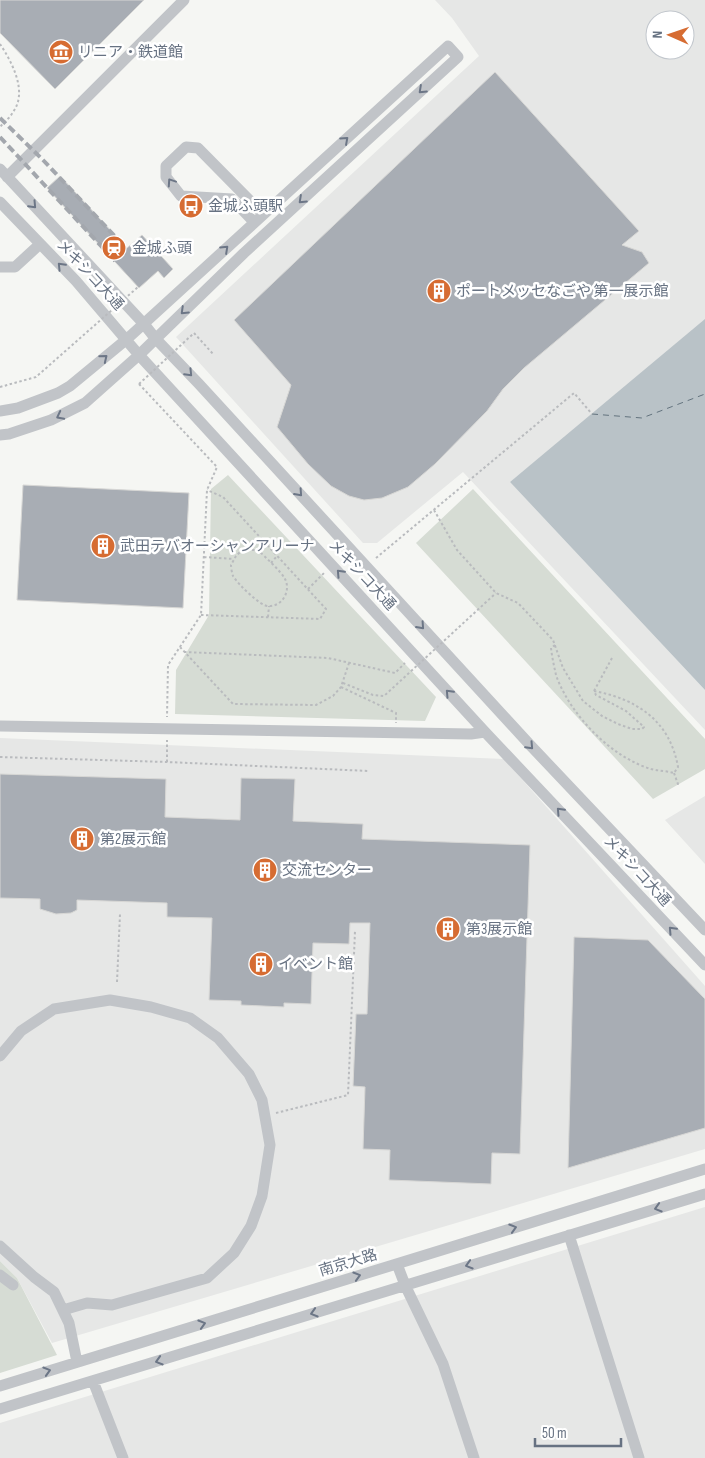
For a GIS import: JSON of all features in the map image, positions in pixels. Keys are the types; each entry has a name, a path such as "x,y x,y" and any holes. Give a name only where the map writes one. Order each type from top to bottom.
{"street":[{"path":"4,173 184,0"},
{"path":"0,411 18,408 58,393 70,386 144,324 448,46 458,57 244,253 155,338 140,355 86,403 51,420 0,435"},
{"path":"254,222 232,199 181,196 166,178 166,166 186,147 198,148 263,214"},
{"name":"メキシコ大通","path":"4,173 530,746 705,930"},
{"name":"メキシコ大通","path":"0,202 485,732 705,965"},
{"path":"0,267 15,267 40,244"},
{"path":"0,726 471,734 485,732"},
{"path":"0,1056 21,1032 54,1009 110,1000 150,1007 190,1018 218,1038 248,1074 262,1100 270,1145 262,1196 251,1226 234,1253 207,1278 112,1305 86,1303 63,1310"},
{"name":"南京大路","path":"0,1386 705,1169"},
{"path":"0,1409 705,1194"},
{"path":"569,1235 639,1458"},
{"path":"0,1246 34,1277 54,1292 69,1323 77,1362"},
{"path":"397,1264 405,1285 443,1364 474,1458"},
{"path":"0,1275 13,1285"},
{"path":"93,1381 124,1458"}],"path":[{"path":"0,44 11,61 18,83 19,100 14,112 0,127"},
{"path":"0,387 36,377 138,287"},
{"path":"167,762 168,665 201,615 207,490 217,468 139,384 194,333 214,355"},
{"path":"366,566 574,393 592,414"},
{"path":"201,615 320,619 326,609 223,497 207,490"},
{"path":"434,510 456,550 496,593 518,603 553,640 563,668 583,702 602,716 618,724 642,730 644,727 626,711 596,696 594,690 612,658"},
{"path":"242,550 258,550 270,563 285,578 288,589 285,597 278,604 269,606 260,604 233,576 231,565 242,550"},
{"path":"270,563 278,556"},
{"path":"204,557 234,559"},
{"path":"308,589 325,572"},
{"path":"343,683 373,695 384,696 496,593"},
{"path":"268,617 269,606"},
{"path":"555,645 550,648 556,675 568,701 592,732 616,752 650,768 674,773"},
{"path":"180,647 233,704 316,704 333,696 342,687 349,662"},
{"path":"184,652 328,658 395,673 407,661"},
{"path":"342,687 396,713 396,724"},
{"path":"594,690 614,694 638,706 655,720 668,735 677,757 678,767 674,773"},
{"path":"0,757 369,771"},
{"path":"674,773 679,787"},
{"path":"117,982 120,914"},
{"path":"272,1114 348,1095 355,931"}],"shaded area":[{"path":"435,0 705,0 705,324 510,482 705,690 705,730 463,472 377,543 363,543 176,337 479,56 452,18"},
{"path":"705,319 705,690 510,482"},
{"path":"228,475 436,697 425,721 175,714 176,670 209,615 211,489"},
{"path":"473,489 705,739 705,769 653,799 416,543"},
{"path":"0,738 504,759 705,986 705,1149 52,1343 17,1278 0,1261"},
{"path":"705,796 705,864 665,820"},
{"path":"705,1207 705,1458 0,1458 0,1423"},
{"path":"0,1261 17,1278 57,1355 0,1373"}],"building":[{"name":"リニア・鉄道館","path":"0,0 144,0 55,89 0,33"},
{"name":"ポートメッセなごや 第一展示館","path":"495,72 639,231 622,245 642,252 649,263 524,368 503,389 487,411 435,464 408,487 382,498 364,500 349,496 331,486 308,464 277,427 291,385 234,320"},
{"path":"60,176 127,248 142,235 173,269 164,278 158,271 139,288 47,188"},
{"name":"武田テバオーシャンアリーナ","path":"23,485 189,493 183,608 17,600"},
{"path":"0,774 166,779 165,817 240,820 241,778 295,779 293,821 363,824 362,839 530,845 520,1154 492,1153 491,1184 389,1180 390,1150 363,1149 365,1087 353,1086 356,1014 367,1014 370,923 350,923 349,944 313,943 311,1004 284,1003 284,1007 241,1005 241,1001 209,1000 212,918 167,917 167,903 77,900 77,910 71,913 56,914 40,909 40,899 0,898"},
{"path":"574,937 648,940 705,999 705,1128 568,1168"}],"ferry route":[{"path":"592,414 642,418 705,394"}],"railway":[{"path":"0,118 43,160 125,247"},
{"path":"0,137 115,261"}],"place":[{"name":"リニア・鉄道館","path":"61,52"},
{"name":"金城ふ頭駅","path":"191,206"},
{"name":"金城ふ頭","path":"114,248"},
{"name":"ポートメッセなごや 第一展示館","path":"439,291"},
{"name":"武田テバオーシャンアリーナ","path":"103,546"},
{"name":"第2展示館","path":"82,839"},
{"name":"交流センター","path":"265,870"},
{"name":"第3展示館","path":"448,929"},
{"name":"イベント館","path":"261,964"}]}
